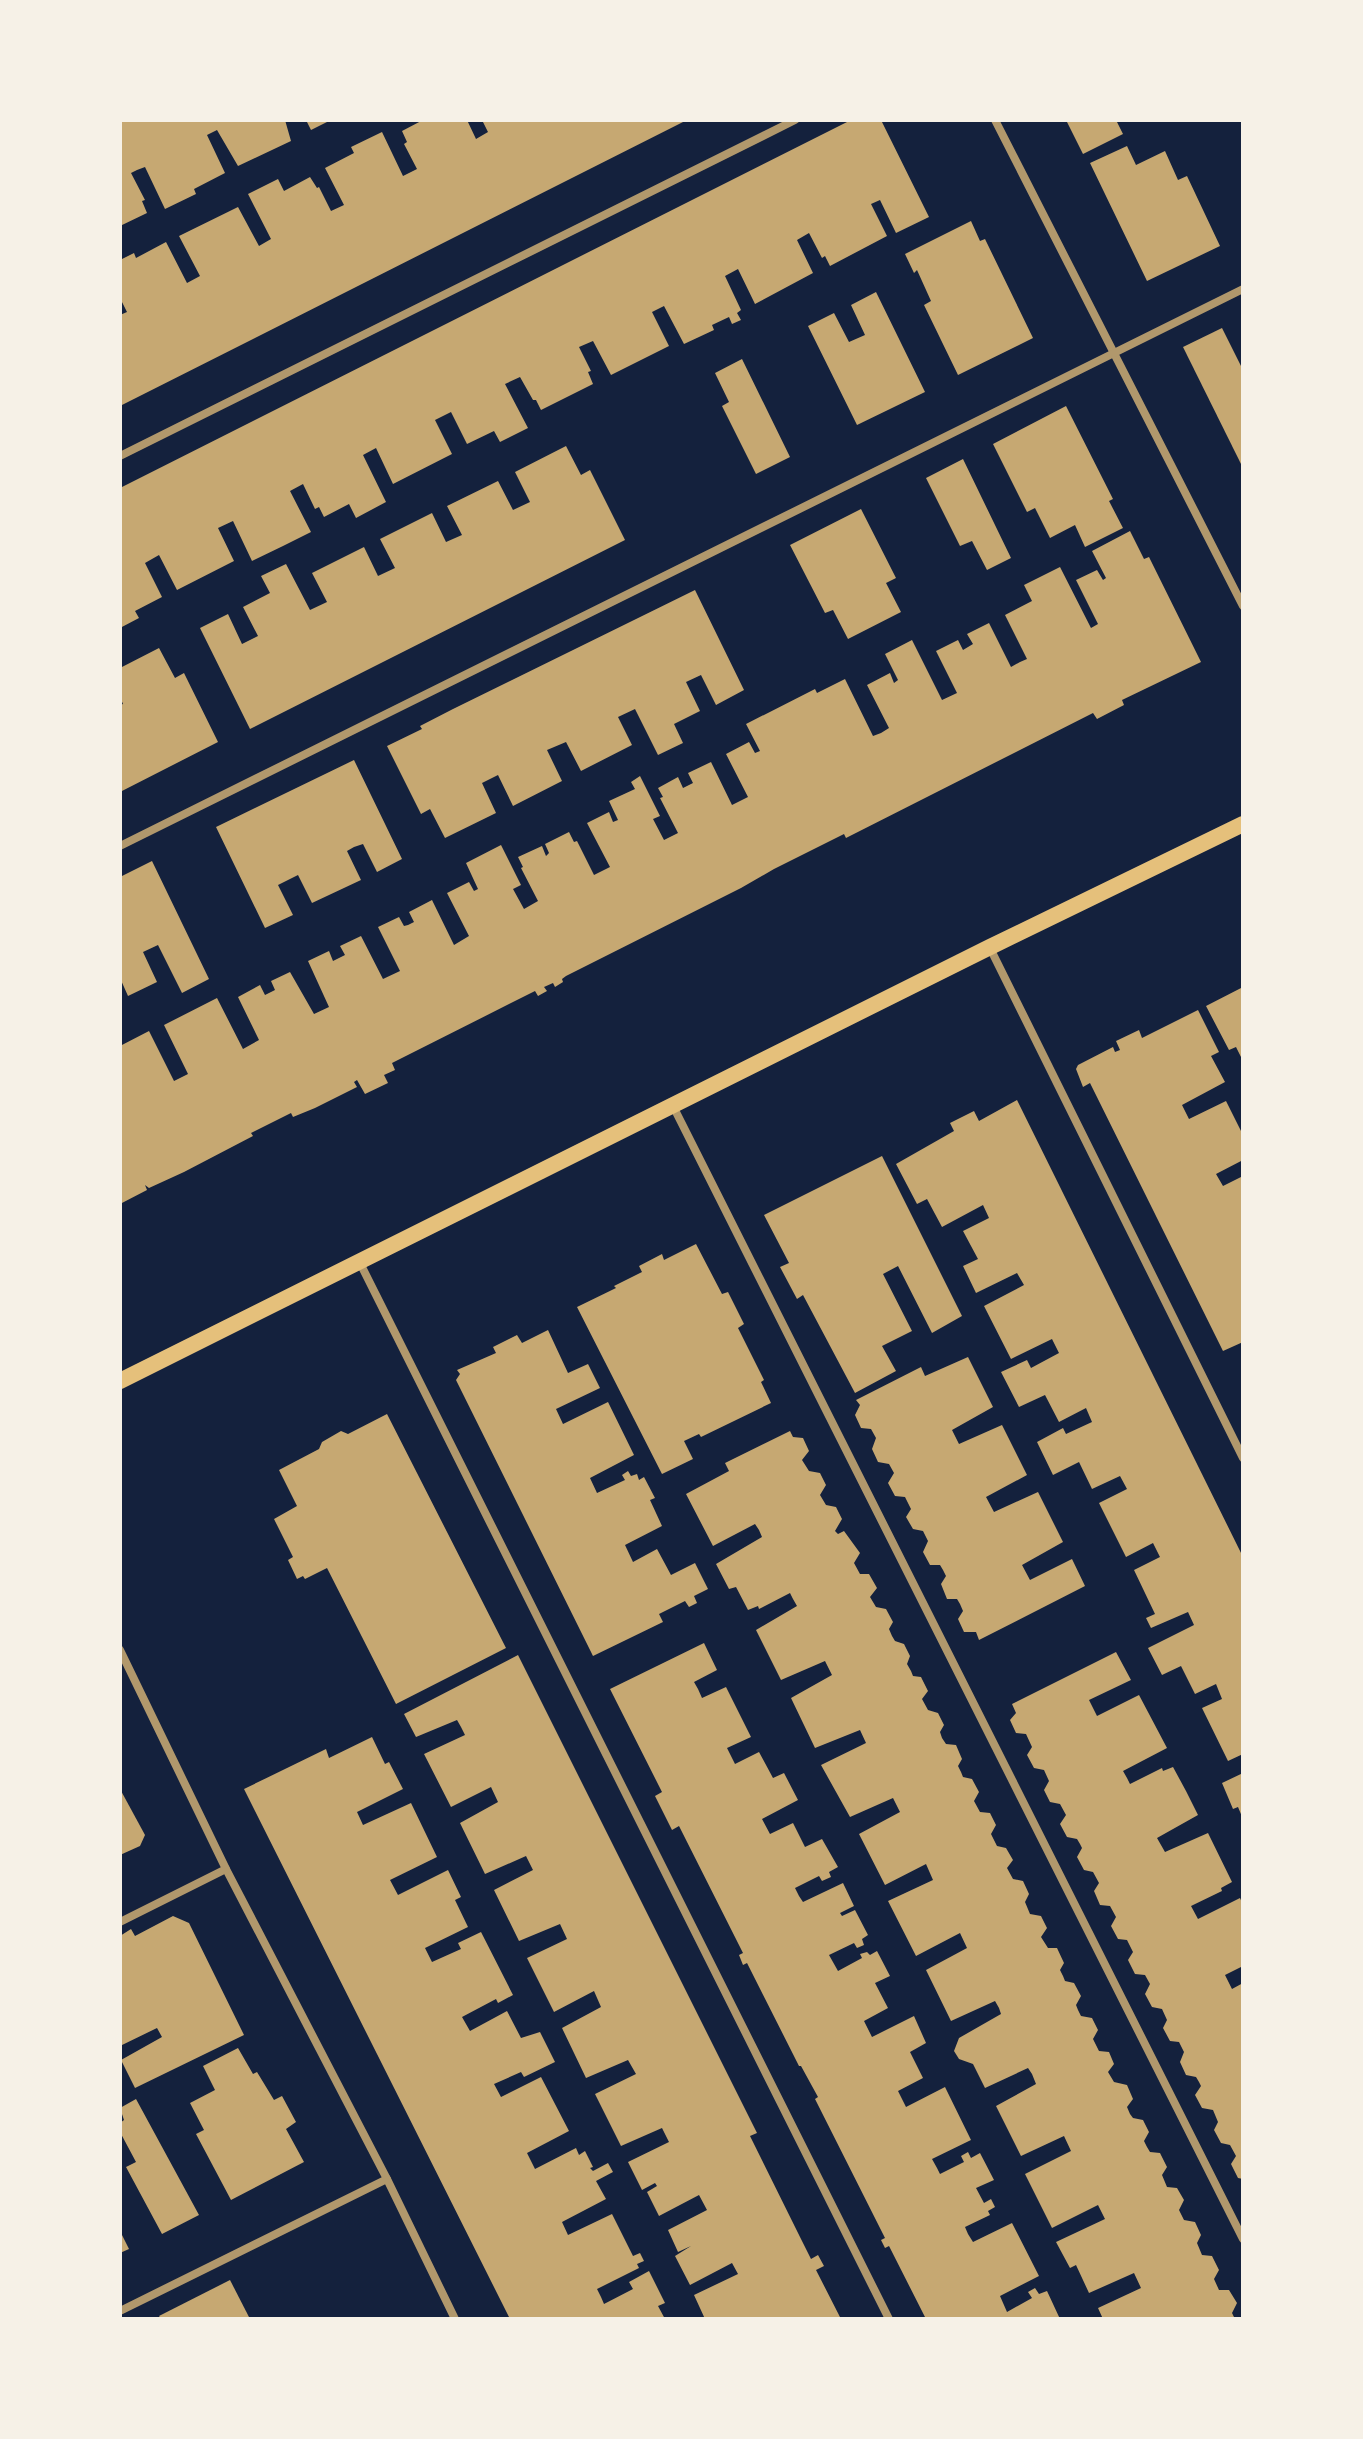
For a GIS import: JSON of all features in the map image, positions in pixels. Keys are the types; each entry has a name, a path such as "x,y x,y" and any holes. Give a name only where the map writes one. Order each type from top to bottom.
{"main road":[{"path":"120,1381 358,1260 1243,824"}],"street":[{"path":"120,456 795,120"},
{"path":"995,120 1243,606"},
{"path":"120,846 1243,289"},
{"path":"990,947 1243,1458"},
{"path":"673,1106 1243,2239"},
{"path":"358,1260 889,2319"},
{"path":"120,1650 226,1869 387,2179 455,2319"},
{"path":"120,1922 226,1869"},
{"path":"120,2311 387,2179"}],"building":[{"path":"120,120 285,120 291,141 238,166 217,130 207,135 225,173 194,189 196,194 165,209 145,167 131,173 145,200 142,201 147,213 120,226"},
{"path":"306,120 331,120 311,130"},
{"path":"423,120 467,120 476,139 488,132 482,120 687,120 120,406 120,315 127,312 120,298 120,260 134,253 136,258 166,242 187,283 200,276 179,236 238,207 259,246 271,239 248,194 278,179 284,191 310,177 319,187 331,211 344,205 325,168 354,153 351,147 382,132 403,176 417,169 404,144 407,142 402,131"},
{"path":"851,120 881,120 929,217 896,233 880,200 871,204 887,236 830,266 825,256 822,258 809,233 797,240 813,273 755,304 738,269 725,276 741,310 737,313 741,320 732,324 729,317 712,325 714,330 684,344 664,306 652,312 669,346 611,375 593,341 579,347 591,371 588,372 593,384 541,410 520,377 505,384 528,428 500,442 494,431 467,444 451,412 435,420 452,454 393,484 376,448 363,455 386,502 356,518 349,504 324,517 319,507 315,509 303,484 290,491 311,532 283,546 252,561 233,521 218,528 234,561 177,590 159,555 145,563 162,597 135,611 139,618 120,628 120,488"},
{"path":"1066,120 1122,120 1117,122 1123,134 1083,154"},
{"path":"1127,146 1136,165 1165,151 1178,180 1187,176 1220,246 1147,281 1090,163"},
{"path":"971,221 980,241 985,239 1033,338 958,375 924,305 931,301 917,270 914,273 905,254"},
{"path":"876,292 925,392 857,425 808,326 834,313 849,342 865,335 851,305"},
{"path":"1222,328 1243,370 1243,468 1183,347"},
{"path":"742,359 790,457 756,474 722,406 729,402 715,373"},
{"path":"1066,406 1113,499 1109,501 1123,528 1085,547 1075,525 1050,538 1035,508 1027,512 993,444"},
{"path":"566,446 581,475 590,470 625,540 250,729 200,628 228,614 242,644 258,636 243,607 270,593 261,576 286,564 310,610 327,602 312,573 364,547 378,576 395,568 380,539 432,513 446,542 462,535 447,506 498,481 513,510 530,502 515,472"},
{"path":"963,459 1011,558 987,570 972,541 960,546 926,478"},
{"path":"861,509 896,578 886,583 901,612 848,639 833,610 825,613 790,545"},
{"path":"1130,531 1144,559 1149,557 1201,662 1122,700 1124,705 1097,719 1093,713 846,838 844,834 566,976 555,987 553,983 544,987 547,991 538,996 535,991 392,1063 395,1070 384,1075 388,1083 365,1094 357,1080 354,1082 357,1087 293,1117 291,1113 184,1172 149,1188 145,1185 147,1190 120,1204 120,1046 149,1031 174,1081 188,1074 164,1025 217,998 243,1049 259,1040 238,997 260,985 265,995 275,990 271,981 290,972 314,1014 329,1007 308,961 329,951 333,961 345,955 340,946 361,936 383,979 400,971 378,927 399,917 404,926 414,922 409,912 432,900 454,945 469,936 447,893 469,882 474,891 478,889 466,863 501,845 521,885 513,889 524,909 538,901 518,857 542,846 546,856 549,853 545,844 569,832 594,875 610,867 587,823 609,812 613,822 618,820 609,801 635,789 631,782 640,776 660,816 653,819 664,840 678,833 658,788 678,777 683,788 693,783 688,773 711,762 732,805 748,797 726,754 749,742 755,753 760,751 746,724 815,689 817,693 845,679 873,736 881,733 889,728 867,685 890,673 894,683 898,680 885,654 912,640 942,700 957,693 936,651 958,640 963,650 973,644 967,634 989,623 1011,667 1027,659 1005,615 1032,601 1024,585 1060,567 1091,628 1098,624 1076,580 1097,570 1103,580 1106,578 1092,551"},
{"path":"695,590 744,690 716,705 701,675 686,682 700,711 674,724 683,743 658,755 635,709 618,717 632,745 581,771 566,742 547,750 562,781 513,806 498,775 482,783 496,813 445,838 430,809 421,814 387,746 453,709"},
{"path":"159,648 175,678 184,673 218,742 120,792 120,705 123,704 120,697 120,668"},
{"path":"354,760 402,859 377,872 363,844 354,847 347,851 361,880 312,903 298,875 278,885 293,915 265,928 216,827"},
{"path":"152,861 209,979 182,993 158,945 143,952 157,982 128,996 120,978 120,877"},
{"path":"1243,987 1243,1061 1236,1047 1229,1050 1206,1006"},
{"path":"1198,1010 1219,1052 1211,1056 1225,1082 1182,1105 1189,1119 1226,1101 1243,1135 1243,1160 1216,1174 1223,1186 1243,1176 1243,1342 1223,1351 1090,1083 1083,1087 1076,1069 1078,1065 1113,1047 1115,1052 1120,1050 1116,1041 1139,1030 1142,1038"},
{"path":"1017,1100 1243,1557 1243,1754 1228,1761 1202,1708 1222,1699 1216,1684 1195,1694 1181,1666 1162,1675 1148,1648 1194,1625 1188,1612 1151,1628 1146,1618 1155,1614 1134,1570 1160,1557 1153,1543 1126,1557 1099,1503 1127,1489 1120,1476 1092,1489 1079,1462 1053,1475 1037,1442 1063,1428 1066,1434 1092,1422 1086,1408 1059,1422 1045,1395 1019,1407 1001,1372 1027,1360 1031,1368 1059,1353 1052,1339 1011,1359 984,1306 1024,1285 1017,1273 976,1293 963,1266 978,1259 963,1231 989,1218 983,1205 942,1227 927,1199 917,1204 896,1164 954,1131 950,1123 974,1111 979,1121"},
{"path":"882,1156 962,1316 932,1333 898,1266 883,1274 912,1331 882,1346 896,1371 855,1393 803,1295 797,1299 780,1267 789,1263 764,1215"},
{"path":"696,1244 722,1294 728,1292 744,1324 738,1328 764,1380 761,1382 771,1403 701,1437 699,1434 684,1441 693,1459 662,1474 577,1307 642,1272 639,1266 662,1254 664,1260"},
{"path":"548,1330 568,1373 588,1364 600,1388 556,1409 563,1424 608,1402 634,1455 590,1478 597,1493 625,1480 622,1475 628,1471 631,1476 637,1474 639,1480 644,1477 655,1498 650,1500 662,1526 625,1545 633,1562 657,1549 671,1575 695,1563 708,1589 694,1596 697,1603 689,1607 685,1601 659,1614 663,1622 593,1656 456,1380 460,1374 457,1370 496,1353 493,1347 517,1335 522,1343"},
{"path":"968,1357 993,1407 952,1430 959,1444 1002,1425 1027,1475 986,1497 994,1512 1038,1492 1063,1542 1022,1565 1030,1580 1072,1559 1085,1586 979,1640 976,1632 964,1632 958,1619 963,1611 960,1604 957,1599 947,1599 941,1584 946,1576 943,1570 940,1565 930,1565 923,1552 928,1541 923,1531 913,1529 906,1517 911,1509 905,1497 895,1496 888,1483 894,1473 889,1464 878,1462 872,1449 876,1438 871,1429 861,1428 855,1415 860,1405 856,1400 921,1367 925,1376"},
{"path":"387,1414 506,1648 396,1704 327,1568 305,1579 303,1576 297,1579 288,1560 293,1557 274,1519 297,1506 279,1470 319,1449 322,1442 341,1431 348,1434"},
{"path":"790,1431 793,1437 803,1438 809,1451 802,1460 809,1471 820,1473 826,1485 820,1495 826,1505 836,1507 842,1519 835,1531 838,1534 844,1531 860,1553 854,1563 860,1574 869,1574 877,1588 870,1597 876,1607 886,1609 893,1622 889,1629 892,1636 895,1641 904,1644 910,1656 907,1664 913,1676 921,1677 928,1691 922,1699 928,1710 938,1713 944,1725 940,1732 942,1738 946,1744 956,1745 962,1759 958,1766 963,1777 972,1779 979,1792 974,1801 980,1812 990,1813 996,1825 991,1834 997,1846 1006,1848 1013,1860 1007,1868 1013,1879 1023,1881 1029,1894 1025,1902 1030,1914 1041,1916 1047,1928 1041,1937 1048,1948 1057,1948 1064,1963 1060,1970 1065,1981 1074,1983 1081,1996 1076,2005 1081,2016 1092,2018 1098,2030 1093,2039 1099,2051 1109,2052 1114,2064 1108,2072 1114,2082 1127,2085 1133,2099 1127,2107 1130,2114 1143,2120 1149,2132 1144,2141 1147,2147 1150,2152 1160,2153 1167,2167 1162,2175 1167,2187 1177,2188 1184,2200 1179,2210 1184,2220 1195,2222 1201,2235 1197,2243 1202,2255 1212,2256 1219,2270 1214,2279 1219,2290 1229,2290 1237,2303 1232,2313 1235,2319 1103,2319 1098,2308 1141,2288 1134,2273 1089,2293 1076,2265 1070,2268 1056,2242 1105,2219 1098,2205 1052,2228 1025,2174 1071,2151 1064,2136 1021,2156 996,2106 1036,2084 1032,2074 1028,2068 985,2088 973,2064 959,2059 954,2051 959,2038 1001,2014 999,2008 995,2001 951,2021 926,1970 967,1948 960,1933 916,1956 888,1901 933,1880 926,1864 885,1885 859,1834 900,1812 893,1798 850,1817 821,1765 866,1743 860,1730 815,1748 791,1698 832,1675 825,1661 781,1680 756,1630 797,1606 790,1593 759,1609 758,1606 748,1610 736,1587 729,1589 716,1564 762,1537 759,1530 755,1524 713,1546 686,1494 729,1471 725,1463"},
{"path":"704,1643 717,1670 694,1682 702,1698 726,1687 751,1737 727,1748 735,1764 759,1752 773,1778 784,1773 798,1800 762,1819 770,1834 793,1823 805,1847 822,1839 838,1867 829,1872 831,1877 822,1881 819,1876 795,1888 799,1896 803,1902 843,1883 854,1906 840,1913 842,1916 855,1910 868,1935 862,1939 864,1945 857,1948 854,1943 829,1955 838,1971 862,1958 860,1954 867,1952 870,1955 877,1951 890,1976 875,1983 888,2008 864,2021 872,2037 914,2016 926,2043 910,2052 923,2078 898,2091 906,2107 945,2087 971,2140 932,2159 940,2174 964,2162 961,2156 968,2152 971,2158 980,2153 994,2180 976,2188 984,2203 991,2199 995,2207 988,2211 990,2215 965,2227 968,2234 973,2242 1012,2223 1039,2276 1000,2296 1007,2312 1032,2298 1028,2292 1035,2288 1039,2294 1047,2291 1060,2319 926,2319 889,2246 885,2248 881,2240 885,2238 815,2099 818,2097 747,1963 743,1965 739,1955 743,1953 679,1826 672,1830 655,1796 662,1792 610,1689"},
{"path":"1116,1652 1131,1680 1089,1700 1097,1716 1139,1695 1167,1748 1123,1771 1130,1784 1162,1768 1163,1771 1173,1767 1186,1791 1198,1815 1157,1838 1165,1852 1208,1833 1232,1882 1221,1888 1222,1891 1191,1906 1198,1919 1240,1898 1243,1905 1243,1966 1225,1975 1232,1989 1243,1983 1243,2179 1238,2178 1231,2164 1236,2156 1230,2145 1221,2143 1214,2130 1218,2122 1213,2110 1202,2108 1195,2095 1201,2086 1196,2077 1186,2075 1180,2062 1184,2052 1179,2042 1170,2041 1163,2028 1167,2020 1162,2009 1152,2007 1145,1994 1150,1984 1145,1975 1135,1974 1128,1960 1133,1952 1127,1940 1118,1939 1111,1926 1116,1917 1110,1906 1100,1905 1094,1891 1099,1883 1093,1872 1084,1870 1077,1857 1082,1848 1080,1844 1077,1839 1067,1837 1060,1824 1066,1815 1060,1804 1050,1802 1044,1790 1049,1781 1044,1770 1034,1768 1027,1755 1032,1747 1026,1734 1016,1733 1010,1720 1016,1713 1012,1704"},
{"path":"518,1655 757,2133 750,2136 811,2259 818,2255 824,2266 816,2270 841,2319 705,2319 694,2295 738,2274 732,2263 690,2285 675,2256 691,2246 678,2252 668,2230 707,2210 699,2195 659,2216 647,2192 657,2186 655,2183 642,2190 628,2162 669,2142 662,2128 621,2146 595,2094 636,2074 628,2060 586,2078 562,2028 601,2007 594,1991 554,2012 527,1958 567,1939 560,1924 519,1941 494,1890 533,1870 526,1856 485,1874 460,1823 498,1802 491,1787 451,1807 424,1754 465,1735 461,1727 457,1720 416,1737 404,1714"},
{"path":"372,1737 385,1764 389,1762 403,1789 357,1812 363,1825 411,1803 437,1857 390,1880 398,1895 448,1870 461,1897 455,1900 468,1927 425,1948 432,1962 461,1949 458,1943 481,1932 513,1995 498,2003 496,1999 462,2017 470,2031 507,2011 521,2038 540,2032 555,2062 524,2077 521,2072 494,2084 501,2097 541,2077 569,2131 527,2153 535,2169 576,2148 579,2155 585,2151 593,2171 608,2163 613,2172 596,2181 606,2199 562,2222 568,2235 612,2214 633,2256 640,2253 644,2261 637,2264 639,2268 597,2289 604,2304 633,2289 629,2282 649,2271 665,2303 658,2306 665,2319 510,2319 244,1789 326,1749 329,1758"},
{"path":"1243,1773 1243,1819 1238,1807 1233,1809 1222,1783"},
{"path":"120,1789 145,1835 140,1846 120,1855"},
{"path":"173,1916 189,1923 244,2035 135,2088 121,2060 162,2037 157,2028 120,2046 120,1936 131,1929 135,1936"},
{"path":"238,2048 253,2074 257,2072 274,2100 282,2096 296,2122 286,2129 304,2162 231,2200 196,2134 204,2130 190,2103 215,2090 203,2066"},
{"path":"136,2099 199,2215 162,2234 126,2167 136,2162 120,2132 120,2123 124,2120 120,2108"},
{"path":"120,2231 129,2249 120,2253"},
{"path":"230,2280 250,2319 161,2319 159,2316"}]}
